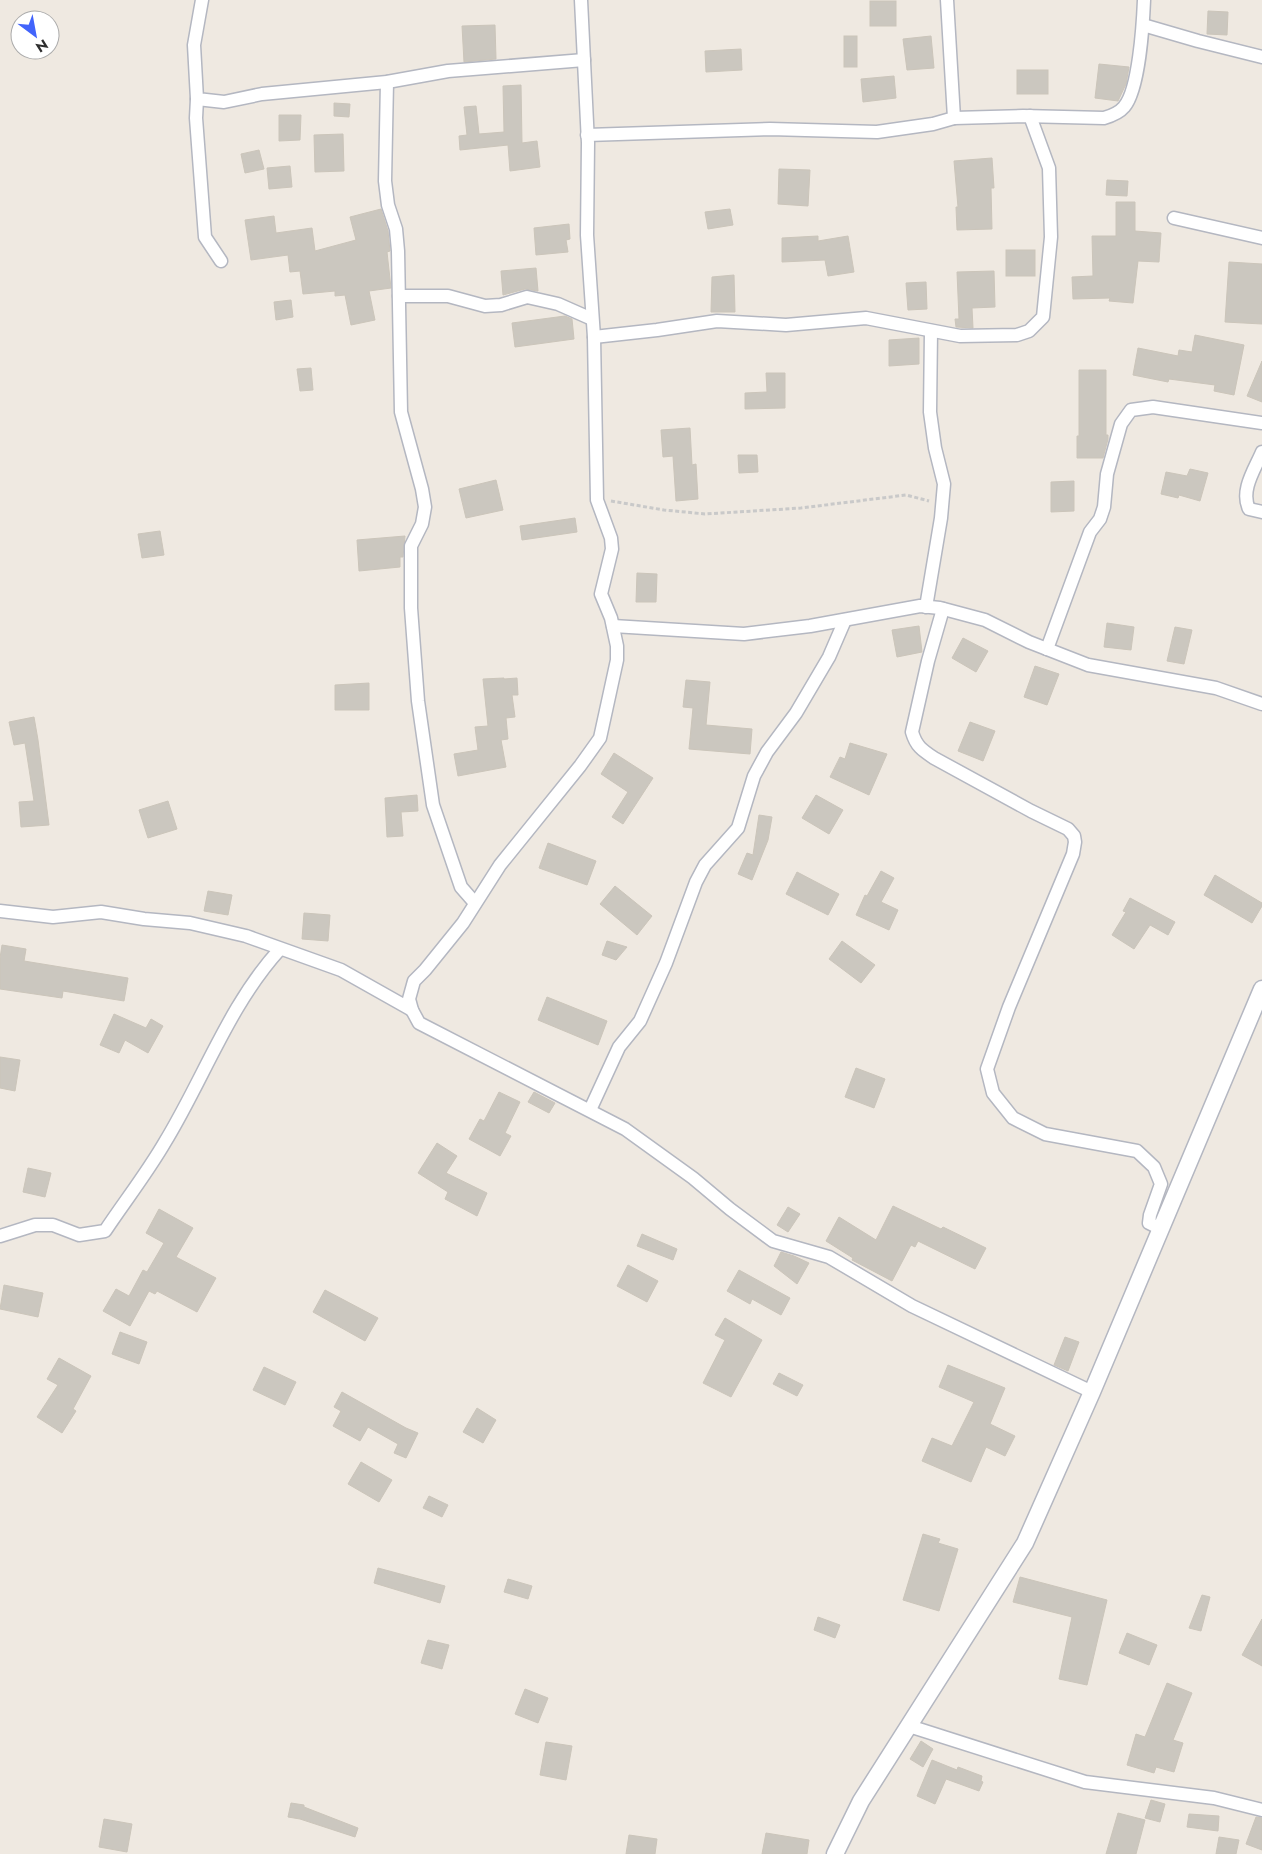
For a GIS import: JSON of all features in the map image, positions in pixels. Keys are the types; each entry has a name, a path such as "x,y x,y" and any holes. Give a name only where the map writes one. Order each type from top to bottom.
{"street":[{"path":"202,0 194,45 197,99 196,118 205,237 221,261"},
{"path":"581,0 587,135 587,235 594,336 597,499 611,538 612,549 601,594 613,626 618,660 600,738 580,766 500,864 457,930 414,982 409,999 412,1010 419,1023 590,1110 633,1134 773,1241 829,1257 912,1306 1092,1392"},
{"path":"947,0 954,118"},
{"path":"587,135 770,129 877,132 934,124 954,118 1030,116 1104,118 1114,115 1124,107 1132,94 1143,25 1144,0"},
{"path":"1143,25 1262,57"},
{"path":"197,99 224,102 262,94 387,82 448,71 584,60"},
{"path":"387,82 385,181 388,205 396,229 399,296 400,412 422,489 425,507 422,524 411,546 411,608 418,701 433,805 461,887 475,904"},
{"path":"594,336 657,330 716,321 786,325 866,318 960,336 1017,335 1029,332 1042,317 1051,237 1049,168 1030,116"},
{"path":"1174,218 1262,238"},
{"path":"399,296 448,296 485,306 501,305 528,297 558,304 592,319"},
{"path":"926,607 942,510 944,484 935,448 930,412 931,331"},
{"path":"1047,649 1090,532 1100,519 1104,507 1107,474 1121,424 1131,410 1153,407 1262,423"},
{"path":"1262,452 1248,483 1245,501 1248,508 1262,512"},
{"path":"613,626 744,634 810,626 920,606 943,609 985,620 1047,649 1088,665 1216,688 1262,704"},
{"path":"943,609 912,732 914,741 919,749 934,758 1030,811 1068,829 1074,836 1075,842 1073,854 987,1069 993,1093 1013,1118 1044,1134 1137,1151 1154,1167 1159,1176 1161,1184 1149,1222 1161,1229"},
{"path":"590,1110 619,1047 640,1021 666,963 696,882 705,865 738,828 754,776 767,752 796,713 829,657 845,620"},
{"path":"0,911 53,917 101,912 144,919 190,923 246,936 341,970 412,1010"},
{"path":"0,1236 35,1224 53,1225 79,1234 104,1231 165,1142 242,998 280,949"},
{"path":"835,1854 861,1801 1025,1543 1092,1392 1262,989"},
{"path":"909,1726 1085,1782 1214,1798 1262,1810"}],"path":[{"path":"597,499 664,510 705,514 801,508 906,495 927,499 942,510"}],"building":[{"path":"870,1 896,1 896,26 870,26"},
{"path":"1208,11 1228,12 1227,35 1207,34"},
{"path":"495,25 496,59 464,62 462,26"},
{"path":"844,36 857,36 857,67 844,67"},
{"path":"931,36 934,68 907,70 903,39"},
{"path":"741,49 742,70 706,72 705,51"},
{"path":"1099,64 1129,67 1126,84 1118,101 1095,98"},
{"path":"1017,70 1048,70 1048,94 1017,94"},
{"path":"894,76 896,98 863,102 861,79"},
{"path":"521,85 522,143 537,141 540,167 510,171 508,145 460,150 459,136 467,135 464,107 476,106 479,134 504,132 503,86"},
{"path":"334,103 350,104 349,117 334,116"},
{"path":"279,115 301,115 300,140 279,141"},
{"path":"343,134 344,171 315,172 314,135"},
{"path":"259,150 264,169 245,173 241,154"},
{"path":"992,158 994,188 991,188 992,229 957,230 956,207 958,207 954,161"},
{"path":"290,166 292,187 269,189 267,168"},
{"path":"779,169 810,170 808,206 778,204"},
{"path":"1107,180 1128,181 1127,196 1106,195"},
{"path":"1116,202 1135,202 1135,231 1161,233 1159,262 1138,261 1133,303 1109,301 1110,298 1073,299 1072,277 1093,276 1092,236 1116,236"},
{"path":"381,209 388,231 390,251 387,252 391,288 369,291 375,320 351,325 345,295 335,296 335,291 303,294 300,271 290,272 288,255 251,260 245,220 274,216 276,233 312,228 315,251 356,240 350,217"},
{"path":"730,209 733,225 708,229 705,212"},
{"path":"569,224 570,239 566,240 568,252 536,255 534,228"},
{"path":"818,236 818,241 848,236 854,272 828,276 825,260 782,262 782,238"},
{"path":"1006,250 1035,250 1035,276 1006,276"},
{"path":"1229,262 1262,264 1262,324 1225,322"},
{"path":"536,268 538,291 525,289 503,295 501,271"},
{"path":"994,271 995,307 972,308 973,328 956,327 955,319 959,319 957,272"},
{"path":"734,275 735,312 711,312 712,277"},
{"path":"926,282 927,309 908,310 906,283"},
{"path":"291,300 293,317 276,320 274,302"},
{"path":"565,316 572,319 574,339 515,347 512,323"},
{"path":"1195,335 1244,345 1234,395 1214,391 1215,385 1169,379 1168,382 1133,375 1138,348 1178,356 1179,350 1192,352"},
{"path":"919,338 919,364 889,366 889,340"},
{"path":"1262,361 1262,402 1247,396"},
{"path":"311,368 313,390 300,391 297,369"},
{"path":"1079,370 1106,370 1106,435 1108,435 1108,439 1103,458 1077,458"},
{"path":"766,373 785,373 785,408 745,409 745,393 767,392"},
{"path":"690,428 692,465 696,464 698,499 676,501 673,456 663,457 661,430"},
{"path":"738,455 757,455 758,472 739,473"},
{"path":"1190,469 1208,473 1200,501 1179,495 1178,498 1161,494 1166,472 1187,476"},
{"path":"496,480 503,510 466,518 459,489"},
{"path":"1074,481 1074,511 1051,512 1051,482"},
{"path":"575,518 577,532 522,540 520,526"},
{"path":"160,531 164,555 142,558 138,534"},
{"path":"405,536 403,557 400,557 400,567 359,571 357,540"},
{"path":"637,573 657,574 656,602 636,602"},
{"path":"1107,623 1134,627 1131,650 1104,647"},
{"path":"919,626 922,652 897,657 892,630"},
{"path":"1175,627 1192,630 1184,664 1167,661"},
{"path":"963,638 988,651 976,672 952,658"},
{"path":"1035,666 1059,674 1047,705 1024,697"},
{"path":"517,678 518,695 512,695 515,717 506,718 508,739 501,740 506,767 458,776 454,754 478,750 475,727 488,726 483,679"},
{"path":"686,680 710,682 706,725 752,729 750,754 689,749 693,708 683,707"},
{"path":"369,683 369,710 335,710 335,685"},
{"path":"34,717 49,825 21,827 19,802 34,801 25,743 14,745 9,722"},
{"path":"970,722 995,731 983,761 958,751"},
{"path":"850,743 887,754 869,795 830,777 840,757 845,759"},
{"path":"614,753 653,778 623,824 612,817 628,792 601,774"},
{"path":"417,795 418,811 401,812 403,836 387,837 385,798"},
{"path":"816,795 843,810 829,834 802,818"},
{"path":"168,801 177,829 148,838 139,810"},
{"path":"759,815 772,817 768,840 752,880 738,874 747,853 753,855"},
{"path":"548,843 596,861 587,885 539,868"},
{"path":"881,871 894,878 881,902 898,910 889,930 856,915 865,895 867,896"},
{"path":"797,872 839,894 828,915 786,894"},
{"path":"1215,875 1262,903 1252,923 1204,895"},
{"path":"615,886 652,916 637,935 600,904"},
{"path":"208,891 232,895 228,915 204,911"},
{"path":"1130,898 1175,922 1168,935 1150,925 1134,949 1112,935 1126,912 1123,911"},
{"path":"304,913 330,915 328,941 302,939"},
{"path":"607,941 627,947 616,960 602,955"},
{"path":"842,941 875,965 861,983 829,959"},
{"path":"2,945 26,949 24,961 128,978 124,1001 63,991 62,998 0,989"},
{"path":"547,997 607,1021 598,1045 538,1020"},
{"path":"114,1014 146,1028 151,1019 163,1026 148,1053 125,1040 119,1053 100,1045"},
{"path":"0,1057 20,1060 15,1091 0,1088"},
{"path":"856,1068 885,1079 874,1108 845,1097"},
{"path":"499,1092 520,1102 505,1133 511,1136 500,1156 469,1139 480,1119 484,1121"},
{"path":"534,1092 555,1103 549,1113 528,1102"},
{"path":"437,1143 457,1156 446,1173 487,1193 477,1216 445,1199 448,1192 418,1173"},
{"path":"28,1168 51,1173 45,1197 23,1192"},
{"path":"893,1206 986,1248 975,1269 918,1241 915,1247 911,1245 892,1281 852,1260 853,1258 826,1241 839,1217 876,1240"},
{"path":"788,1207 800,1214 788,1232 777,1225"},
{"path":"159,1209 193,1228 176,1257 216,1278 197,1312 157,1291 155,1294 149,1291 130,1326 103,1311 116,1289 129,1296 143,1270 147,1272 164,1243 146,1233"},
{"path":"642,1234 677,1249 673,1260 637,1246"},
{"path":"781,1252 809,1263 797,1284 774,1266"},
{"path":"628,1265 658,1281 647,1302 617,1286"},
{"path":"739,1270 790,1298 781,1315 752,1299 750,1304 727,1291"},
{"path":"4,1285 43,1293 38,1317 0,1309"},
{"path":"325,1290 378,1318 365,1341 313,1312"},
{"path":"725,1318 762,1340 731,1397 703,1383 725,1340 715,1335"},
{"path":"120,1332 147,1342 139,1364 112,1354"},
{"path":"1065,1337 1079,1342 1068,1371 1054,1365"},
{"path":"59,1358 91,1376 73,1409 76,1411 62,1433 37,1417 58,1385 47,1379"},
{"path":"948,1365 1005,1388 990,1424 1015,1436 1005,1456 986,1447 971,1482 922,1461 932,1438 952,1446 974,1402 939,1387"},
{"path":"264,1367 296,1382 285,1405 253,1390"},
{"path":"779,1373 803,1385 797,1396 773,1384"},
{"path":"342,1392 418,1433 406,1458 394,1453 398,1444 368,1427 360,1441 333,1426 341,1411 334,1407"},
{"path":"477,1408 496,1420 483,1443 463,1432"},
{"path":"361,1462 392,1480 379,1502 348,1484"},
{"path":"429,1496 448,1505 442,1517 423,1508"},
{"path":"923,1534 940,1539 938,1543 958,1549 939,1611 903,1600"},
{"path":"378,1568 445,1586 440,1603 374,1583"},
{"path":"1020,1577 1107,1600 1087,1685 1059,1679 1072,1617 1013,1602"},
{"path":"508,1579 532,1586 528,1599 504,1592"},
{"path":"1202,1595 1210,1597 1201,1631 1189,1628"},
{"path":"818,1617 840,1625 835,1638 814,1630"},
{"path":"1262,1619 1262,1666 1242,1655"},
{"path":"1127,1633 1157,1645 1149,1665 1119,1653"},
{"path":"428,1640 449,1645 442,1669 421,1663"},
{"path":"1167,1683 1192,1693 1173,1740 1183,1743 1174,1772 1156,1767 1154,1773 1127,1765 1136,1734 1145,1737"},
{"path":"525,1689 548,1698 538,1723 515,1714"},
{"path":"921,1741 933,1749 923,1767 910,1759"},
{"path":"546,1742 572,1746 566,1780 540,1775"},
{"path":"932,1760 957,1770 958,1767 982,1776 981,1781 983,1782 979,1791 946,1779 935,1804 917,1796"},
{"path":"1151,1800 1165,1804 1160,1822 1145,1818"},
{"path":"291,1803 304,1805 304,1807 358,1828 355,1837 300,1819 288,1817"},
{"path":"1118,1813 1145,1820 1136,1854 1106,1854"},
{"path":"1189,1814 1219,1816 1218,1831 1187,1827"},
{"path":"1256,1817 1262,1818 1262,1850 1246,1844"},
{"path":"104,1819 132,1824 127,1852 99,1847"},
{"path":"766,1833 809,1840 807,1854 762,1854"},
{"path":"629,1835 657,1839 655,1854 626,1854"},
{"path":"1219,1837 1239,1840 1236,1854 1216,1854"}]}
